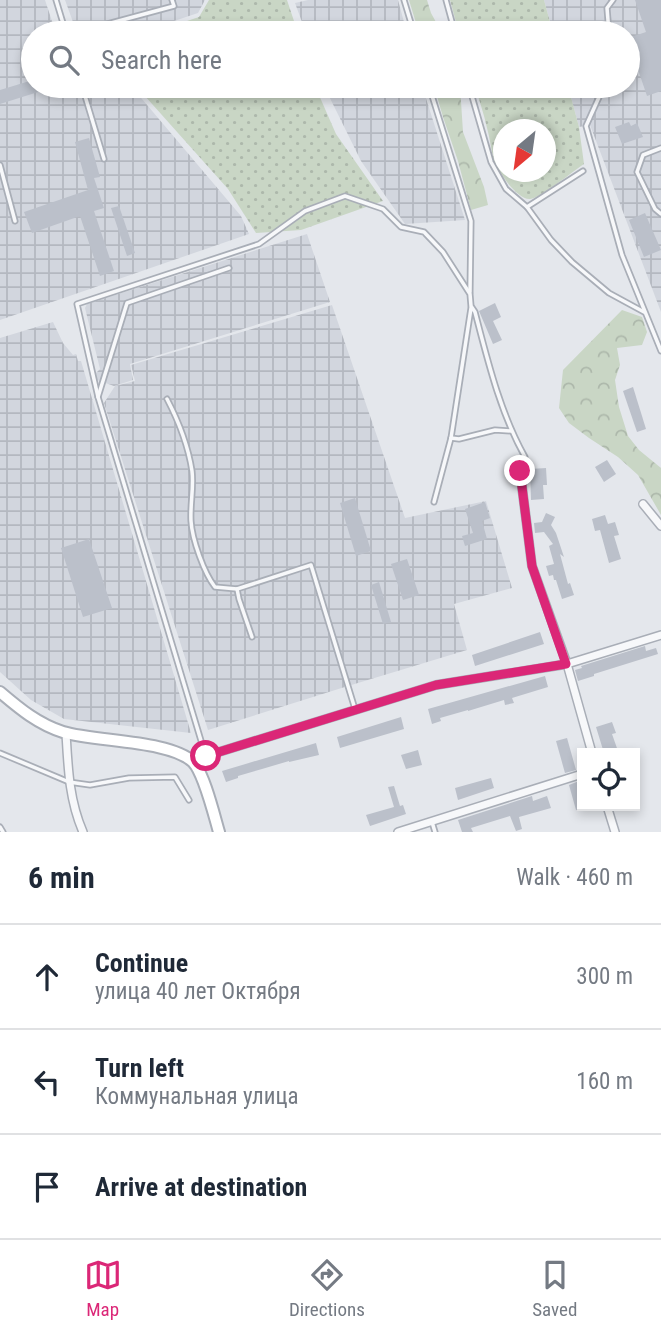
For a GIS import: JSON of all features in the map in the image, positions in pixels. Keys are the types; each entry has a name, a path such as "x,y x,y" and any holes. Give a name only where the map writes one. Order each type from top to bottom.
{"main road":[{"path":"0,692 38,722 66,733 158,746 186,757 197,767 219,832"}],"street":[{"path":"520,471 532,566 566,664 591,748"},
{"path":"643,504 661,526"},
{"path":"197,767 206,756 436,685 566,664 661,635"},
{"path":"66,733 69,782 83,832"},
{"path":"398,832 577,776"},
{"path":"609,811 615,832"}],"lane":[{"path":"56,0 62,21"},
{"path":"118,21 174,6 172,0"},
{"path":"404,0 410,21"},
{"path":"446,0 452,21"},
{"path":"608,21 607,8 613,0"},
{"path":"86,98 104,159"},
{"path":"433,98 471,221 471,306 451,438 434,502"},
{"path":"472,98 491,162 506,189 527,207 551,240 572,261 609,293 646,313"},
{"path":"599,98 586,126 622,255 661,351"},
{"path":"661,148 643,155 638,172 655,209 661,214"},
{"path":"0,166 15,221"},
{"path":"527,207 583,171"},
{"path":"206,756 98,397 76,304 258,244 305,211 345,196 383,209 401,227 424,232 443,252 470,294"},
{"path":"98,397 127,303 229,268"},
{"path":"471,306 511,431 525,457 520,471"},
{"path":"167,399 183,431 192,470 191,522 208,578 215,587 237,589 311,565 355,709"},
{"path":"451,438 459,439 495,430 511,431"},
{"path":"237,589 252,637"},
{"path":"0,753 69,782 90,785 129,778 175,777 189,800"},
{"path":"432,822 435,832"},
{"path":"0,827 3,832"}],"shaded area":[{"path":"0,0 45,0 52,21 21,21 21,98 141,98 241,216 249,234 0,320"},
{"path":"65,0 205,0 198,13 174,21 73,21"},
{"path":"308,0 398,0 404,21 302,21 295,3"},
{"path":"544,0 661,0 661,312 590,125 579,127 571,98 640,98 640,21 550,21"},
{"path":"330,98 426,98 465,220 405,224 361,161"},
{"path":"307,234 330,302 130,364 133,380 114,386 97,380 96,373 100,369 85,308 87,304"},
{"path":"332,305 405,518 486,501 512,588 454,604 467,650 208,730 104,403 115,386 135,381 131,365"},
{"path":"53,322 63,343 73,355 76,354 78,361 81,361 191,733 64,719 31,700 0,672 0,338"}],"green space":[{"path":"209,0 287,0 294,21 187,21 199,17"},
{"path":"409,0 427,0 435,21 415,21"},
{"path":"450,0 544,0 550,21 456,21"},
{"path":"147,98 320,98 336,134 383,201 301,230 256,233 228,189"},
{"path":"437,98 461,98 463,132 488,205 471,210"},
{"path":"479,98 571,98 579,127 584,164 530,199 519,195 508,182 556,182 556,119 493,119 493,155"},
{"path":"622,310 642,317 647,332 642,345 617,348 620,365 615,380 619,407 628,436 639,450 661,468 661,515 638,475 618,457 569,423 559,408 563,370"}],"building":[{"path":"635,0 661,0 661,91 647,96 640,75 640,34 646,32"},
{"path":"21,84 21,97 0,104 0,90"},
{"path":"629,122 631,126 637,123 643,137 622,144 615,127"},
{"path":"89,138 100,177 94,178 104,208 94,211 114,271 100,276 80,216 32,233 24,212 88,190 75,142"},
{"path":"119,206 135,253 127,256 111,208"},
{"path":"645,213 661,250 644,257 629,220"},
{"path":"495,303 501,317 493,321 502,340 493,344 479,311"},
{"path":"633,387 646,429 637,432 623,391"},
{"path":"607,460 616,474 604,482 595,467"},
{"path":"546,468 544,499 531,500 530,469"},
{"path":"355,498 371,551 356,556 340,503"},
{"path":"485,502 490,518 482,521 487,539 465,546 462,536 473,533 465,509"},
{"path":"546,513 555,517 551,525 564,557 560,554 568,584 570,583 574,595 562,599 556,580 553,575 549,576 546,566 554,564 549,546 553,544 544,532 535,533 534,523 542,522"},
{"path":"605,515 608,524 615,522 619,535 614,536 621,559 609,563 600,530 595,531 592,519"},
{"path":"89,539 112,608 83,617 61,548"},
{"path":"407,559 419,595 403,600 391,564"},
{"path":"379,582 391,622 383,624 371,585"},
{"path":"540,632 544,644 475,666 472,655"},
{"path":"645,646 646,651 656,648 658,654 578,681 575,670 582,668 581,666"},
{"path":"545,676 548,687 512,698 514,703 505,705 504,700 440,718 441,721 432,724 428,709"},
{"path":"401,717 404,729 340,748 337,737"},
{"path":"612,722 616,733 612,734 617,748 602,748 596,727"},
{"path":"567,738 576,770 565,773 556,741"},
{"path":"316,743 319,755 289,761 226,782 222,771"},
{"path":"418,750 422,765 406,769 401,755"},
{"path":"491,778 494,788 458,800 455,788"},
{"path":"577,782 577,810 576,810 569,785"},
{"path":"394,786 400,806 403,805 406,814 370,826 366,815 394,807 388,787"},
{"path":"532,796 533,801 547,796 551,808 519,817 522,829 516,831 510,816 471,828 473,832 462,832 458,820"}],"route":[{"path":"206,756 436,685 566,664 532,566 520,471"}]}
